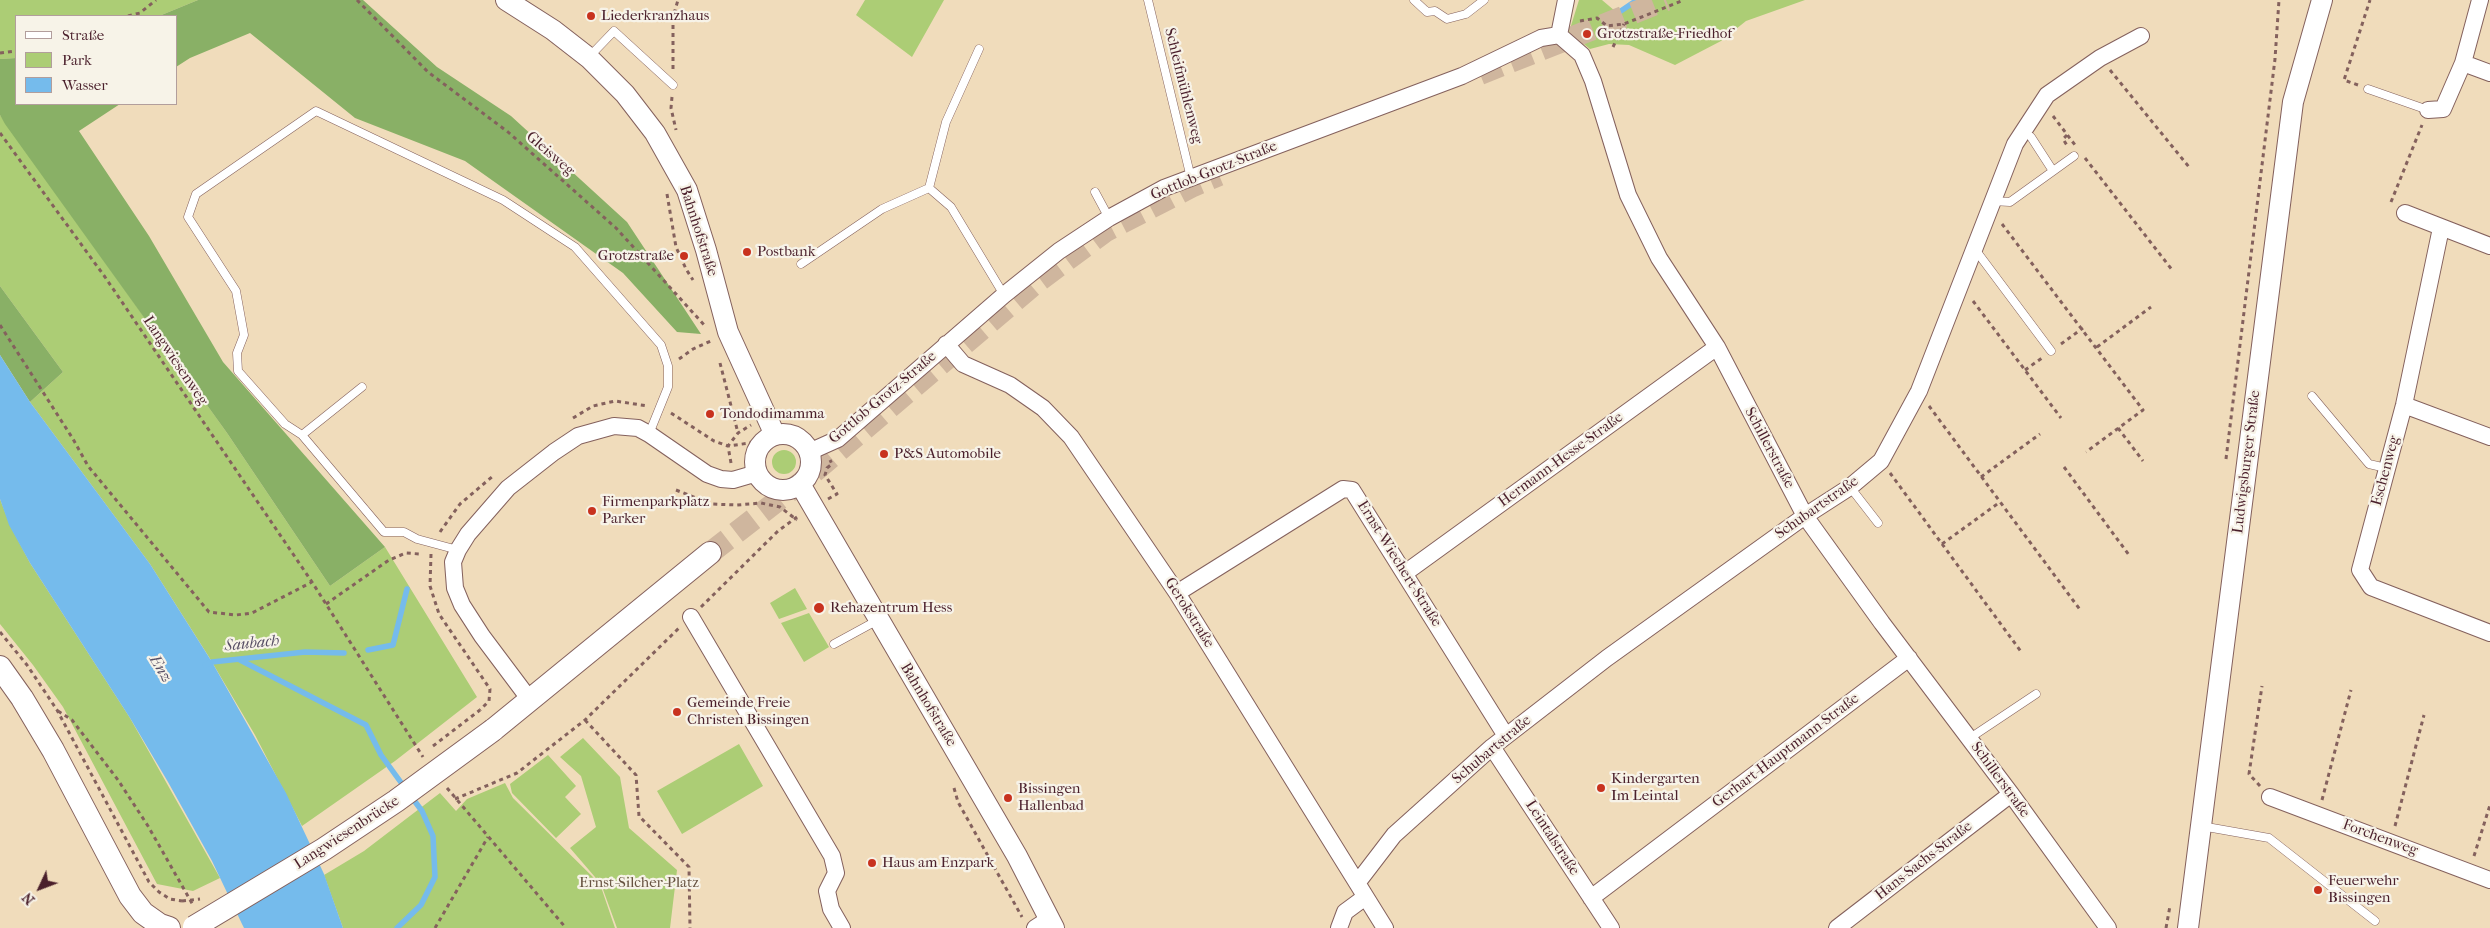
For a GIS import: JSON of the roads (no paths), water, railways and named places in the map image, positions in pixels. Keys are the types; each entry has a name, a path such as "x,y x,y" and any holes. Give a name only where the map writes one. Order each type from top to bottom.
{"main road":[{"name":"Langwiesenbrücke","path":"194,922 244,899 396,801 493,730 710,552"},
{"path":"0,667 22,698 52,750 130,896 143,913 160,925 169,928"}],"street":[{"name":"Bahnhofstraße","path":"506,0 554,30 589,58 641,113 687,190 706,250 728,332 770,438"},
{"path":"1559,35 1566,0"},
{"name":"Ludwigsburger Straße","path":"2188,928 2293,102 2322,0"},
{"path":"2428,110 2443,109 2463,63 2480,0"},
{"name":"Gottlob-Grotz-Straße","path":"817,449 838,439 1004,295 1059,251 1109,218 1164,188 1462,76 1541,38 1559,35"},
{"name":"Schillerstraße","path":"1559,35 1582,55 1593,82 1628,195 1660,258 1716,347 1805,516 2011,794 2104,927"},
{"name":"Schubartstraße","path":"1358,882 1394,835 1492,747 1607,658 1805,516 1850,487 1881,460 1919,391 2015,144 2046,95 2100,58 2141,36"},
{"path":"2463,63 2490,73"},
{"path":"2405,213 2490,246"},
{"name":"Eschenweg","path":"2440,228 2404,405 2360,570 2371,588 2490,633"},
{"name":"Gerokstraße","path":"946,344 963,364 1010,385 1044,408 1072,437 1177,593 1358,882 1364,898 1385,928"},
{"name":"Hermann-Hesse-Straße","path":"1405,573 1716,347"},
{"path":"2404,405 2490,437"},
{"path":"530,700 488,644 462,605 455,588 453,562 458,550 468,534 508,488 578,436 614,426 638,428 707,474 721,479 733,480 757,473"},
{"path":"791,435 817,449 810,470 800,484 792,488 776,489 768,485 757,473 756,456 770,438 791,435"},
{"name":"Bahnhofstraße","path":"800,484 1017,856 1041,924"},
{"name":"Ernst-Wiechert-Straße","path":"1177,593 1342,489 1352,490 1506,736"},
{"path":"691,616 832,856 836,873 827,891 831,909 842,928"},
{"name":"Gerhart-Hauptmann-Straße","path":"1592,898 1909,658"},
{"name":"Leintalstraße","path":"1492,747 1612,928"},
{"name":"Hans-Sachs-Straße","path":"1842,926 2011,794"},
{"name":"Forchenweg","path":"2270,797 2391,841 2490,880"},
{"path":"1339,928 1345,912 1364,898"}],"lane":[{"name":"Schleifmühlenweg","path":"1148,0 1191,178"},
{"path":"1414,0 1427,12 1435,11 1447,19 1466,14 1484,0"},
{"path":"589,58 614,31 672,84"},
{"path":"928,188 946,122 979,49"},
{"path":"2368,89 2428,110"},
{"path":"458,550 417,539 404,532 384,532 302,435 285,424 238,371 237,353 244,335 236,291 188,217 196,194 316,112 503,200 575,247 661,345 668,366 668,387 649,434"},
{"path":"2031,137 2053,171"},
{"path":"1991,205 2010,202 2074,156"},
{"path":"801,264 882,209 928,188"},
{"path":"928,188 951,207 1004,295"},
{"path":"1095,192 1109,218"},
{"path":"1974,248 2051,351"},
{"path":"302,435 362,387"},
{"path":"2312,396 2369,464 2386,468"},
{"path":"1850,487 1878,523"},
{"path":"834,644 878,620"},
{"path":"1970,738 2036,694"},
{"path":"2201,826 2269,838 2375,921"}],"water":[{"name":"Enz","path":"0,355 30,402 150,564 212,662 286,793 324,874 343,928 244,928 212,861 168,782 130,718 30,563 9,525 0,499"}],"waterway":[{"path":"1615,15 1637,0"},
{"name":"Saubach","path":"368,650 393,645 407,589"},
{"name":"Saubach","path":"205,665 212,662 305,652 344,653"},
{"path":"240,660 366,725 381,755 405,788"},
{"path":"397,928 421,905 435,877 433,836 422,811 410,795"}],"tunnel":[{"path":"1480,74 1666,0"},
{"path":"710,553 808,477 1036,283 1106,231 1193,186 1219,175"}],"place":[{"name":"Liederkranzhaus","path":"591,16"},
{"name":"Grotzstraße-Friedhof","path":"1587,34"},
{"name":"Postbank","path":"747,252"},
{"name":"Grotzstraße","path":"684,256"},
{"name":"Tondodimamma","path":"710,414"},
{"name":"P&S Automobile","path":"884,454"},
{"name":"Firmenparkplatz Parker","path":"592,511"},
{"name":"Rehazentrum Hess","path":"819,608"},
{"name":"Gemeinde Freie Christen Bissingen","path":"677,712"},
{"name":"Kindergarten Im Leintal","path":"1601,788"},
{"name":"Bissingen Hallenbad","path":"1008,798"},
{"name":"Haus am Enzpark","path":"872,863"},
{"name":"Feuerwehr Bissingen","path":"2318,890"}],"park label":[{"name":"Ernst-Silcher-Platz","path":"639,883"}]}
